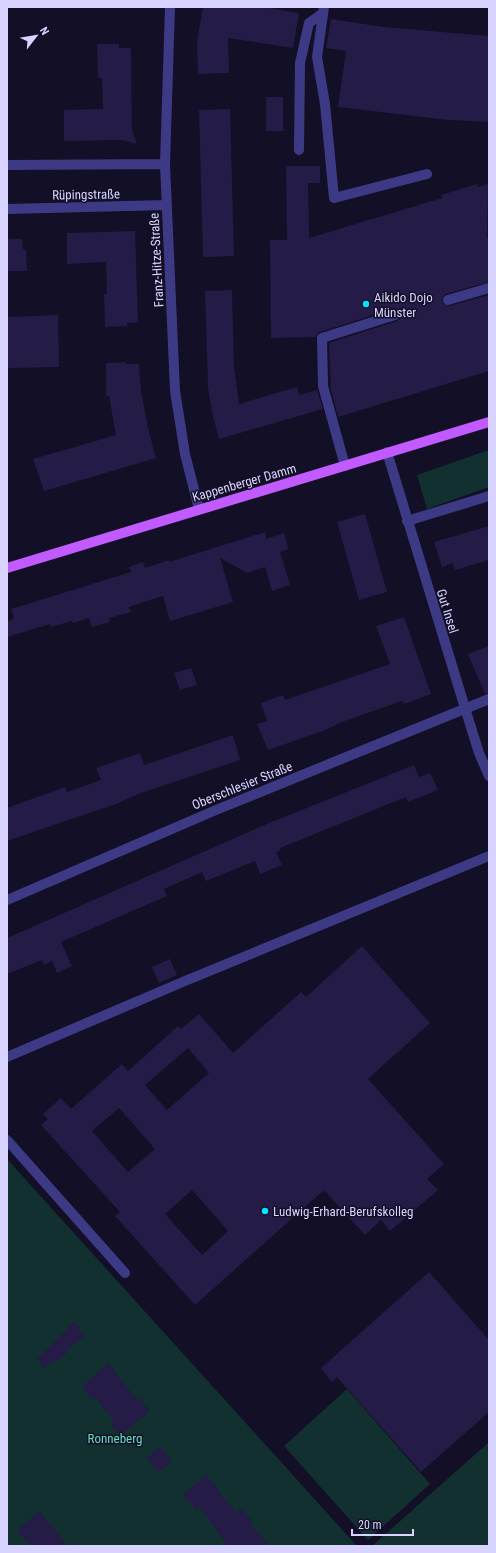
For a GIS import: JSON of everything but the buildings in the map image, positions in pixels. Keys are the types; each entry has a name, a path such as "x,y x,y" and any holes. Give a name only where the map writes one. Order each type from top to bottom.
{"main road":[{"name":"Kappenberger Damm","path":"7,568 489,422"}],"street":[{"name":"Franz-Hitze-Straße","path":"170,7 165,164 175,391 185,454 199,509"},
{"path":"299,150 300,63 309,23 323,10"},
{"path":"323,10 317,57 325,104 334,198 427,174"},
{"path":"7,165 165,164"},
{"name":"Rüpingstraße","path":"7,209 167,205"},
{"path":"448,300 489,288"},
{"path":"345,466 323,386 322,338 395,315"},
{"name":"Gut Insel","path":"387,452 479,753 489,776"},
{"path":"407,521 489,496"},
{"name":"Oberschlesier Straße","path":"7,900 216,810 489,699"},
{"path":"7,1057 185,981 489,856"},
{"path":"7,1140 125,1273"}],"green space":[{"path":"489,450 489,487 427,509 417,475"},
{"name":"Ronneberg","path":"7,1159 357,1546 7,1546"},
{"path":"347,1389 430,1484 368,1540 284,1446"},
{"path":"489,1442 489,1546 372,1546"}],"place":[{"name":"Aikido Dojo Münster","path":"366,304"},
{"name":"Ludwig-Erhard-Berufskolleg","path":"265,1211"}]}
